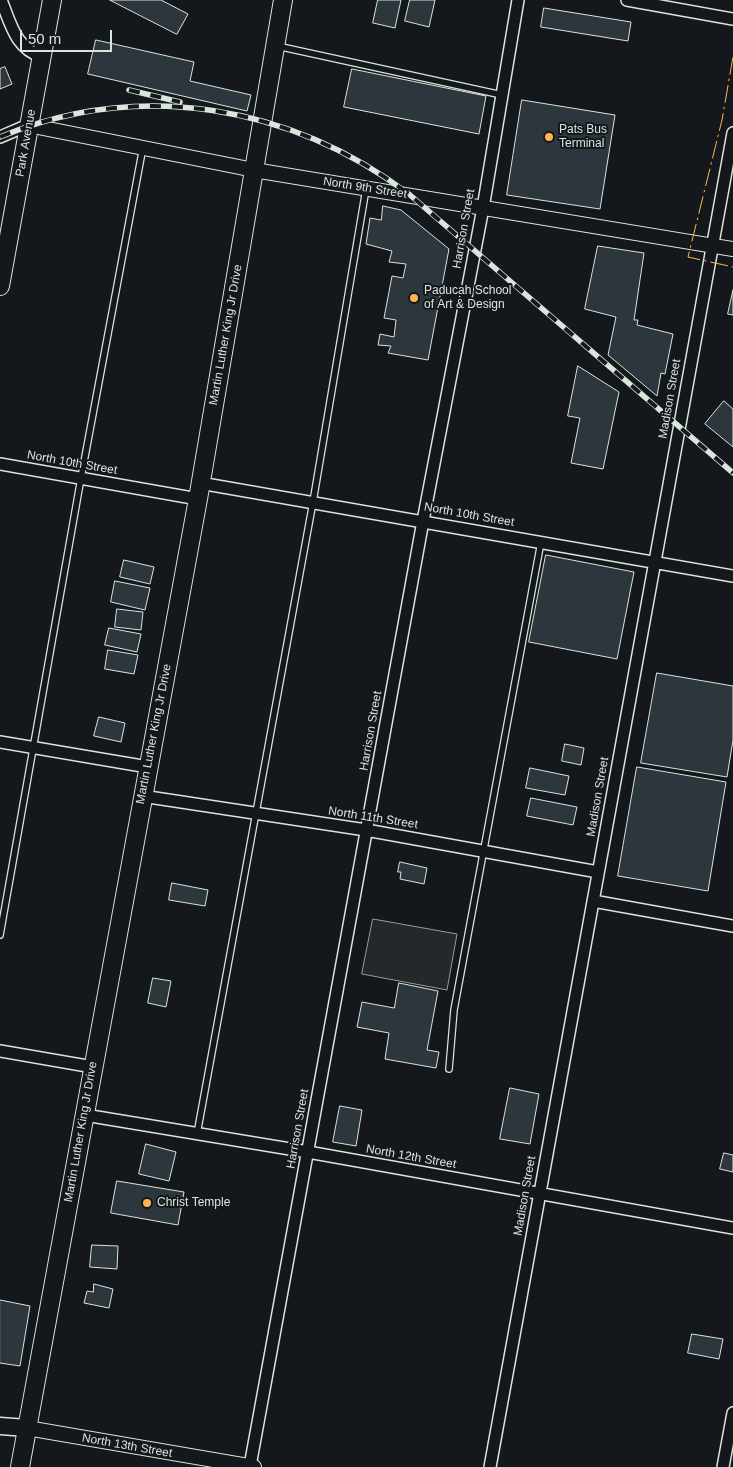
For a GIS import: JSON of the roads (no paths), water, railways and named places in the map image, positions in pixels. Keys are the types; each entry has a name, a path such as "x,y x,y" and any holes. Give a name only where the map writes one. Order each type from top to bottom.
{"main road":[{"name":"Park Avenue","path":"0,286 52,0"},
{"name":"Martin Luther King Jr Drive","path":"20,1467 199,491 283,0"},
{"name":"North 13th Street","path":"0,1426 26,1428"}],"street":[{"path":"0,0 19,42 28,52 42,57"},
{"name":"Harrison Street","path":"252,1467 366,830 483,208 518,0"},
{"path":"627,0 733,19"},
{"path":"0,137 28,125"},
{"name":"North 9th Street","path":"28,125 254,170 733,249"},
{"name":"Madison Street","path":"490,1467 732,138"},
{"name":"North 10th Street","path":"0,464 81,478 313,502 733,576"},
{"path":"0,742 148,767"},
{"name":"North 11th Street","path":"142,796 366,830 598,872"},
{"path":"593,901 733,926"},
{"path":"0,1051 93,1068"},
{"name":"North 12th Street","path":"85,1115 308,1152 733,1228"},
{"path":"723,1467 733,1413"},
{"name":"North 13th Street","path":"26,1428 252,1467"}],"lane":[{"path":"275,46 502,95"},
{"path":"0,935 81,478 143,148"},
{"path":"197,1134 313,502 366,187"},
{"path":"449,1069 454,1010 482,851 542,542"}],"railway":[{"path":"129,90 180,102"},
{"path":"0,137 53,119 106,109 159,106 212,110 265,122 315,140 364,164 410,195 733,473"}],"place":[{"name":"Pats Bus Terminal","path":"549,137"},
{"name":"Paducah School of Art & Design","path":"414,298"},
{"name":"Christ Temple","path":"147,1203"}]}
